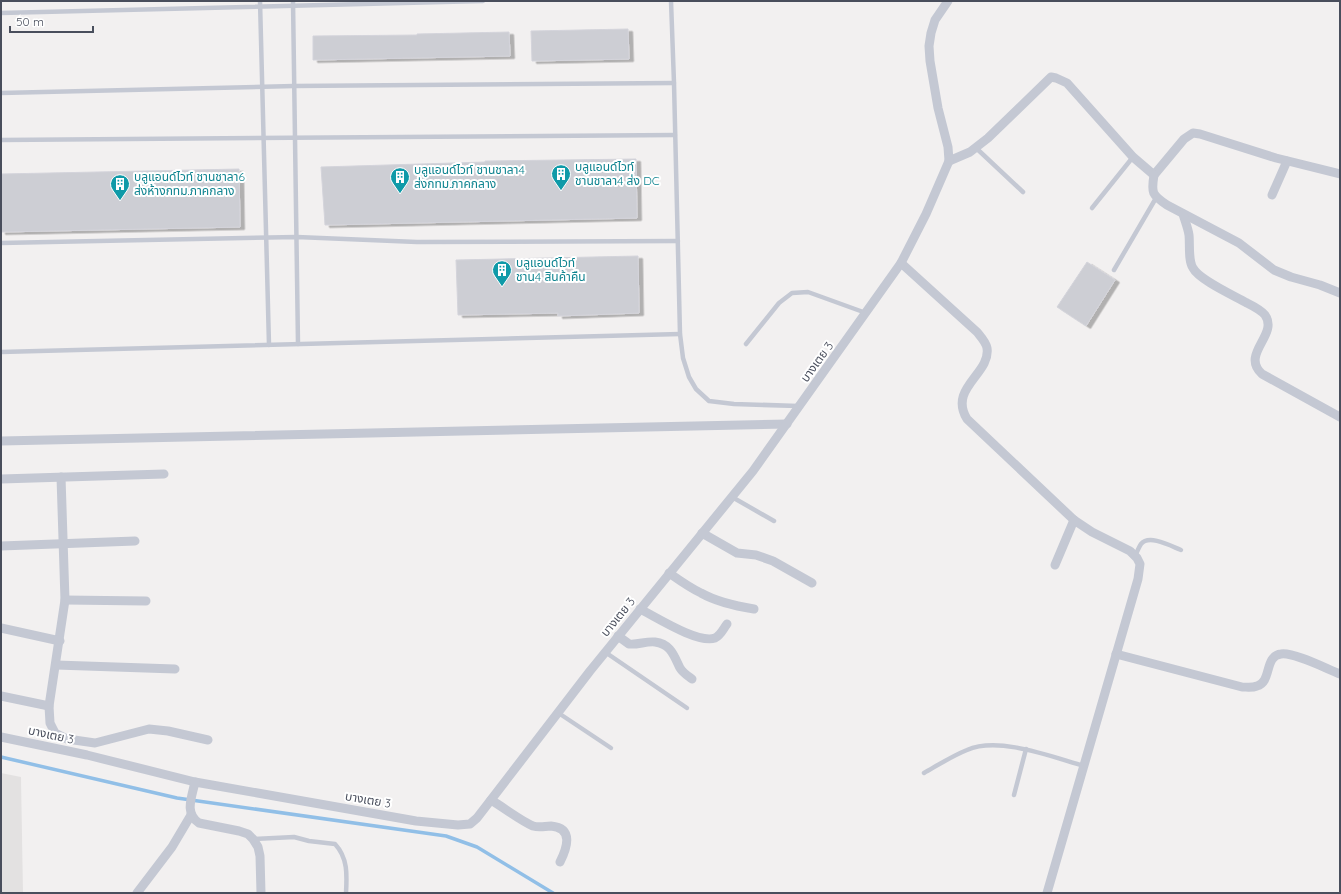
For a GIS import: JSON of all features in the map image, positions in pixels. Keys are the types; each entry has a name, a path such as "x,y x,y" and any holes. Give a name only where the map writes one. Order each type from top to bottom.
{"street":[{"path":"948,1 935,20 930,33 929,46 938,108 948,147 949,161 970,152 996,130 1051,77 1067,83 1133,157 1154,175"},
{"path":"1340,174 1276,158 1193,133 1184,138 1154,175 1152,186 1156,198 1239,244 1274,270 1340,293"},
{"path":"1272,195 1287,160"},
{"name":"บางเตย 3","path":"1,737 86,755 195,782 416,821 458,825 470,824 477,818 604,652 753,471 787,424 901,263 926,214 949,161"},
{"path":"1183,214 1189,235 1192,267 1206,280 1253,306 1264,314 1268,322 1267,330 1254,356 1258,370 1262,374 1340,417"},
{"path":"901,263 984,340 987,348 985,362 962,398 963,413 967,419 1074,520 1092,532 1130,551 1137,558 1140,564 1140,571 1047,893"},
{"path":"1,441 787,424"},
{"path":"1,479 164,474"},
{"path":"61,477 65,600 50,706 50,723 55,733 67,739 95,743 148,729 168,731 208,740"},
{"path":"1055,565 1074,520"},
{"path":"702,533 737,553 756,555 773,561 812,583"},
{"path":"1,546 135,541"},
{"path":"669,573 700,593 714,599 732,605 754,608"},
{"path":"65,600 146,601"},
{"path":"640,609 693,636 706,639 715,638 727,624"},
{"path":"1,628 60,641"},
{"path":"618,636 629,644 656,642 665,646 672,651 684,673 692,679"},
{"path":"1116,654 1242,687 1259,686 1264,682 1271,661 1274,657 1280,654 1296,656 1340,674"},
{"path":"56,665 175,669"},
{"path":"1,696 50,706"},
{"path":"137,893 172,847 190,811 195,782"},
{"path":"491,800 533,826 541,828 550,826 564,831 567,837 560,862"},
{"path":"190,811 193,819 199,823 239,831 248,834 253,839 258,847 260,856 261,893"}],"lane":[{"path":"1,13 293,3 483,1"},
{"path":"670,1 674,83 680,334 683,358 689,377 696,389 709,401 734,404 799,406"},
{"path":"293,3 298,344"},
{"path":"260,4 268,345"},
{"path":"1,93 294,86 674,83"},
{"path":"1,140 675,135"},
{"path":"975,147 1023,192"},
{"path":"1092,208 1133,157"},
{"path":"1114,270 1156,198"},
{"path":"1,243 297,237 417,242 678,241"},
{"path":"746,344 779,303 792,293 808,292 866,313"},
{"path":"1,352 680,334"},
{"path":"732,497 774,521"},
{"path":"1135,556 1141,544 1150,540 1181,550"},
{"path":"604,652 687,708"},
{"path":"557,712 611,748"},
{"path":"924,773 968,749 985,746 1026,749 1084,766"},
{"path":"1014,795 1026,749"},
{"path":"253,839 294,837 309,841 335,844 342,853 346,866 346,893"}],"shaded area":[{"path":"1,773 21,777 23,893 1,893"}],"building":[{"path":"628,29 629,59 532,61 531,31"},
{"path":"509,32 510,56 313,60 313,36"},
{"path":"636,159 637,218 325,225 321,167 485,161"},
{"name":"บลูแอนด์ไวท์ ชานชาลา6 ส่งห้างกทม.ภาคกลาง","path":"239,169 240,227 1,232 1,174"},
{"path":"638,256 639,313 558,316 558,313 458,315 456,260"},
{"path":"1087,262 1115,280 1086,326 1057,307"}],"waterway":[{"path":"1,757 177,798 446,836 477,847 553,893"}],"place":[{"name":"บลูแอนด์ไวท์ ชานชาลา4 ส่ง DC","path":"561,191"},
{"name":"บลูแอนด์ไวท์ ชานชาลา4 ส่งกทม.ภาคกลาง","path":"400,194"},
{"name":"บลูแอนด์ไวท์ ชานชาลา6 ส่งห้างกทม.ภาคกลาง","path":"120,201"},
{"name":"บลูแอนด์ไวท์ ชาน4 สินค้าคืน","path":"502,287"}]}
